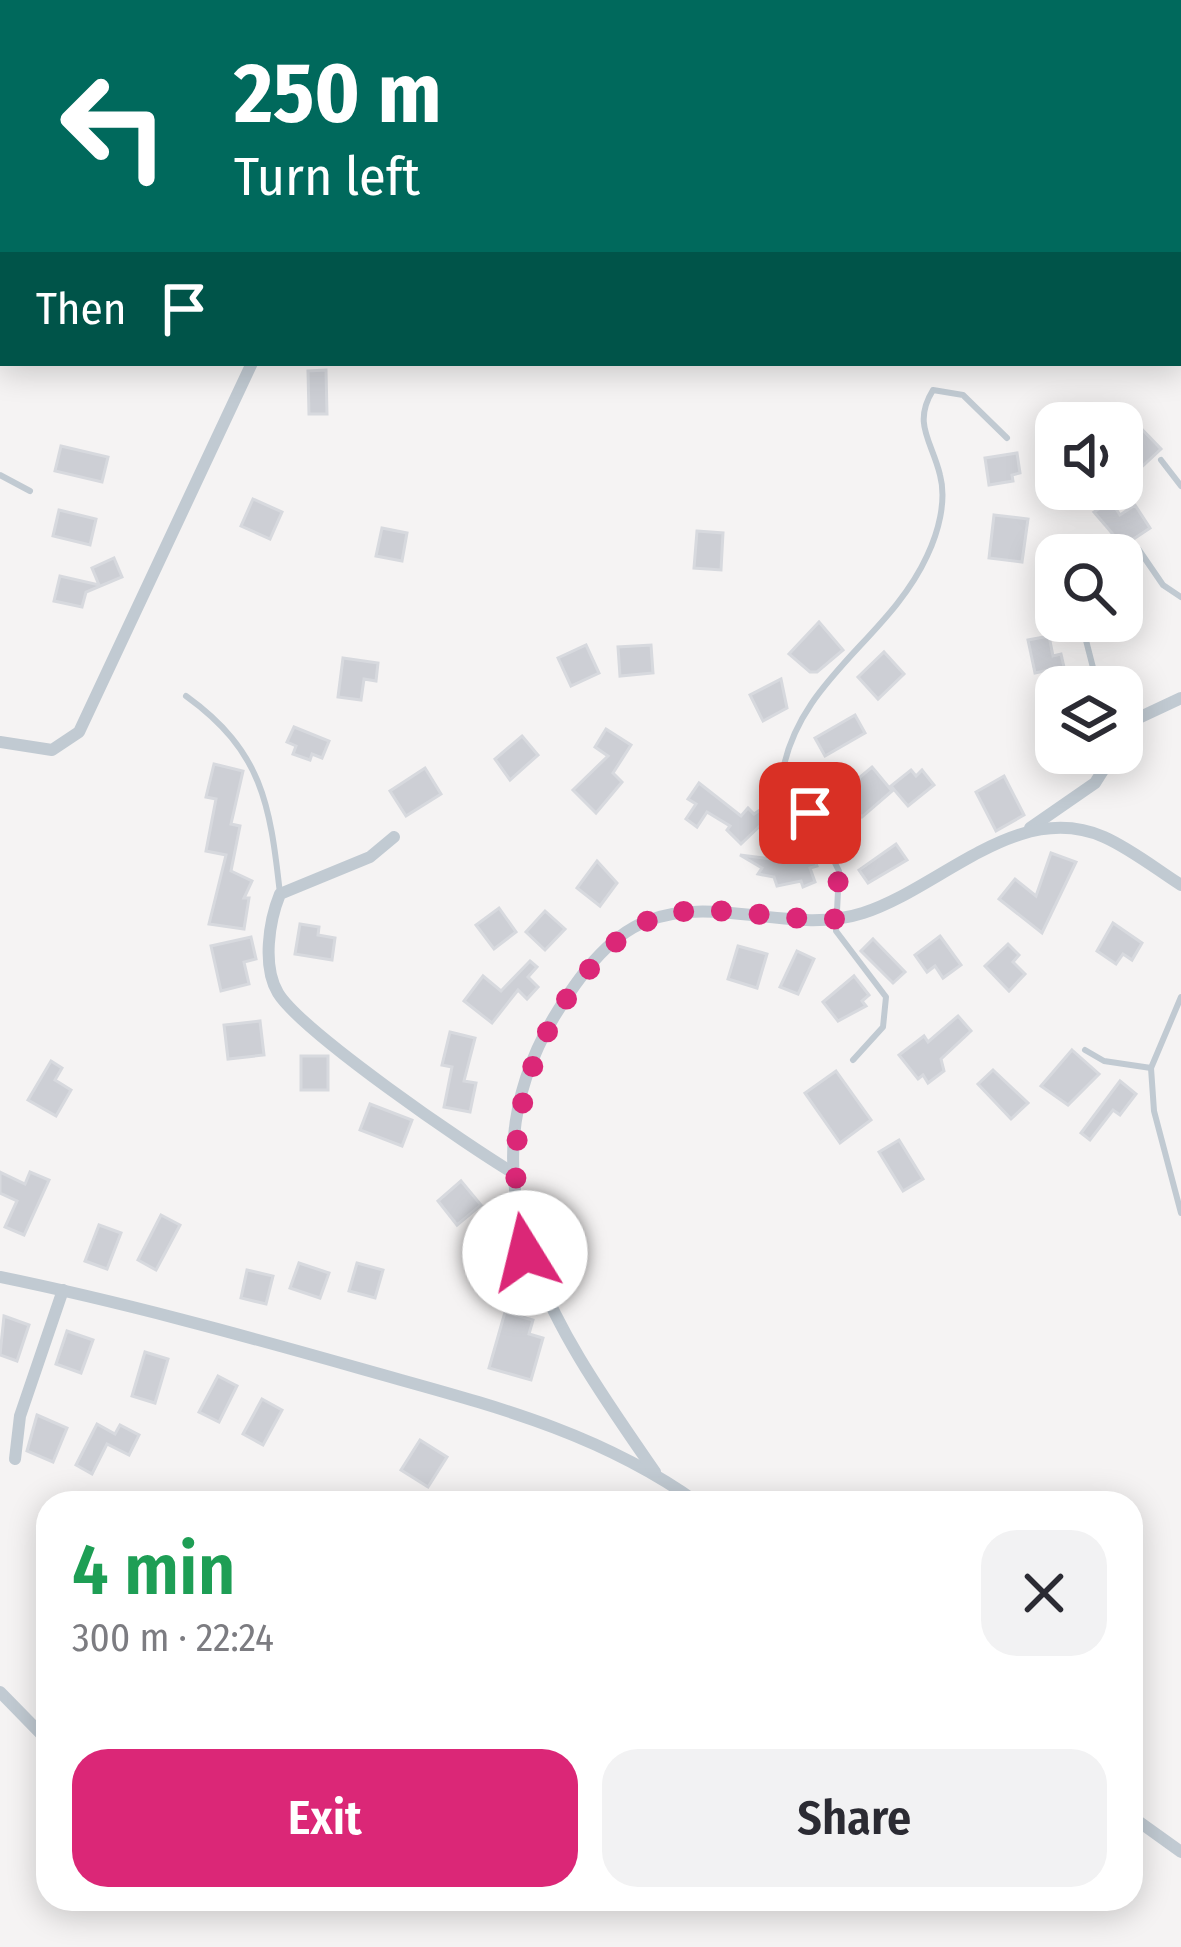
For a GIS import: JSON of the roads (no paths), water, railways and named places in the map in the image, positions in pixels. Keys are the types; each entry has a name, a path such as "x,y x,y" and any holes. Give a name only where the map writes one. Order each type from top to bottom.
{"street":[{"path":"0,742 52,750 79,732 251,366"},
{"path":"1143,716 1181,698"},
{"path":"655,1472 567,1339 525,1253 515,1174 522,1095 536,1048 572,988 622,933 677,912 835,919 901,897 1029,829 1096,783 1101,774"},
{"path":"1029,829 1064,825 1103,837 1181,885"},
{"path":"394,837 370,857 280,894 268,948 275,989 287,1004 515,1174"},
{"path":"0,1277 493,1404 576,1431 681,1491"},
{"path":"15,1459 20,1415 63,1290"},
{"path":"0,1692 36,1729"},
{"path":"1143,1825 1181,1852"}],"lane":[{"path":"853,1060 883,1027 886,998 842,940 835,919 839,871 810,813 782,775 787,747 818,689 904,595 927,556 942,506 940,476 922,429 922,408 933,390 963,395 1007,438"},
{"path":"1161,460 1181,486"},
{"path":"0,475 30,491"},
{"path":"1143,556 1163,585 1181,596"},
{"path":"186,696 225,724 249,755 280,894"},
{"path":"1181,997 1150,1068 1154,1111 1181,1214"},
{"path":"1085,1050 1104,1061 1150,1068"}]}
